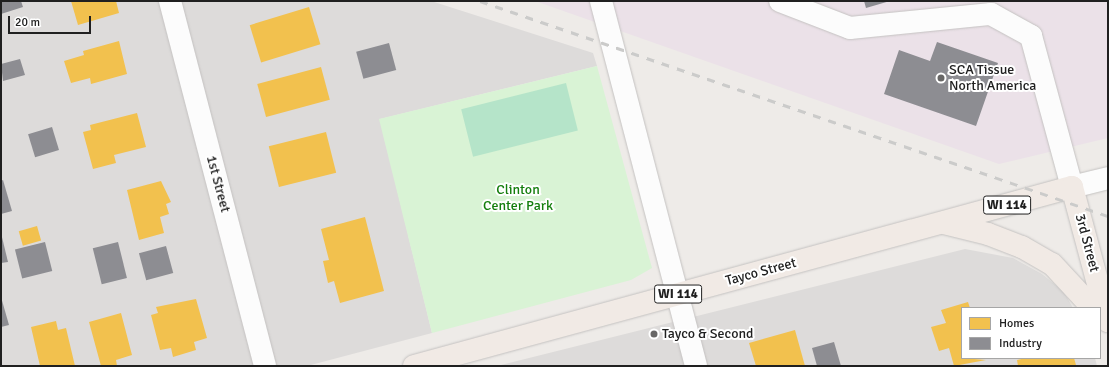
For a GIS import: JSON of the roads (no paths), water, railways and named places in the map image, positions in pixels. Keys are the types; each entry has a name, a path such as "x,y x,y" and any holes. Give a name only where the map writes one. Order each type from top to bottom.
{"main road":[{"name":"Tayco Street","path":"414,366 1072,188"},
{"name":"3rd Street","path":"1072,188 1108,321"},
{"path":"943,223 988,234 1022,247 1052,264 1092,307"},
{"path":"1101,318 1108,327"}],"street":[{"name":"1st Street","path":"170,1 265,366"},
{"path":"600,1 696,366"},
{"path":"780,1 850,28 991,14 1031,36 1072,188"},
{"name":"Tayco Street","path":"1072,188 1108,178"}],"railway":[{"path":"480,1 1108,216"}],"place":[{"name":"SCA Tissue North America","path":"941,78"},
{"name":"Tayco & Second","path":"654,334"}],"park label":[{"name":"Clinton Center Park","path":"518,198"}]}
